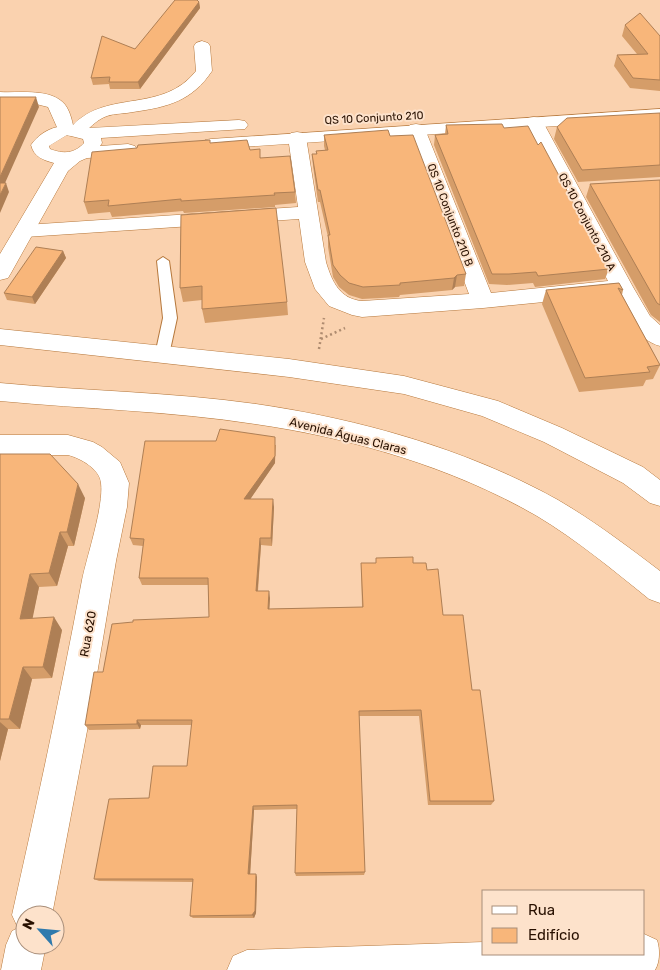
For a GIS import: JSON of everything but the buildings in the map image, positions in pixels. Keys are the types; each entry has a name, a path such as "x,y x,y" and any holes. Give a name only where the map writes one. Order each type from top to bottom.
{"street":[{"path":"77,131 96,114 107,110 160,104 174,98 189,88 204,71 202,46"},
{"path":"0,97 42,99 53,102 77,131"},
{"name":"QS 10 Conjunto 210","path":"77,131 414,116 660,100"},
{"name":"QS 10 Conjunto 210","path":"191,145 660,114"},
{"name":"QS 10 Conjunto 210 A","path":"534,122 581,190 622,287 642,321 660,338"},
{"name":"QS 10 Conjunto 210 B","path":"416,129 483,301"},
{"path":"0,273 60,168 79,155 92,148 95,142 93,137 77,131 50,136 40,145 42,152 48,156 60,159 79,155 143,149"},
{"path":"297,137 319,272 326,289 334,298 350,308 362,309 483,301 622,287"},
{"path":"48,156 52,167 53,180"},
{"path":"25,231 308,212"},
{"path":"0,337 317,372 404,385 489,408 553,435 634,475 660,495"},
{"name":"Avenida Águas Claras","path":"0,392 257,414 335,430 408,450 474,473 547,508 594,538 660,589"},
{"name":"Rua 620","path":"0,445 68,445 84,449 93,454 110,470 115,483 114,507 101,561 74,710 34,905"},
{"path":"21,970 24,955"},
{"path":"247,970 645,956"}],"lane":[{"path":"162,355 170,318 163,261"}],"path":[{"path":"317,372 324,313 334,298"}]}
